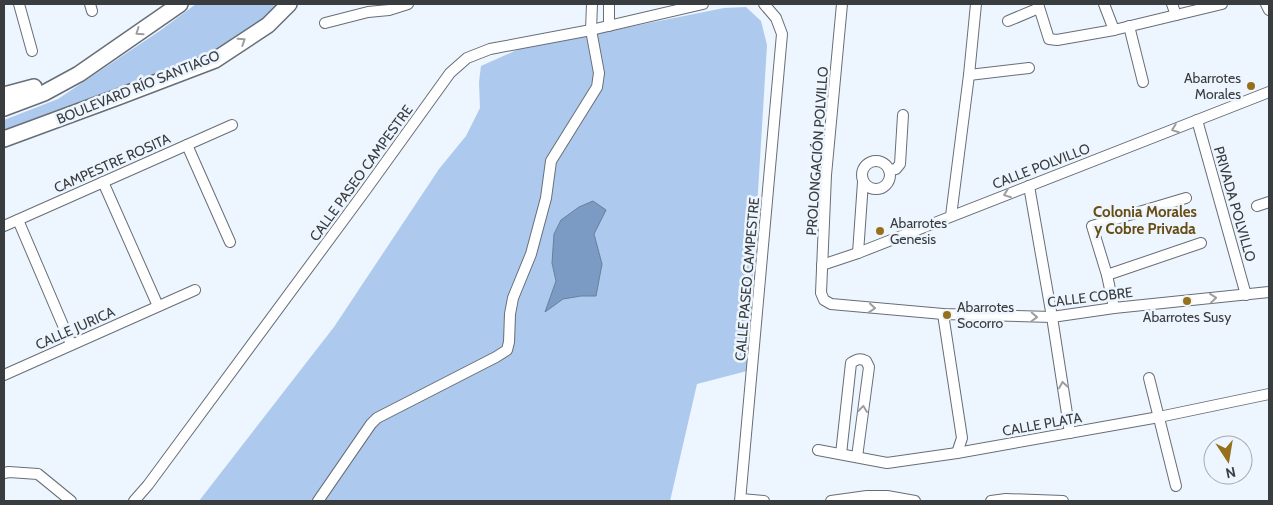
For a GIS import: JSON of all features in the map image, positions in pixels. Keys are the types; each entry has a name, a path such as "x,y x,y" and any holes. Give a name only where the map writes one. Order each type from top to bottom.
{"main road":[{"path":"4,108 44,93 79,74 180,4"},
{"name":"BOULEVARD RÍO SANTIAGO","path":"6,140 215,60 268,24 289,4"},
{"path":"4,95 79,74"}],"street":[{"path":"19,4 32,51"},
{"path":"325,22 368,12 389,10 408,4"},
{"path":"318,501 377,418 496,358 507,350 510,342 510,314 513,298 531,254 546,198 551,161 596,87 599,74 591,30 592,4"},
{"path":"609,4 609,26"},
{"name":"CALLE PASEO CAMPESTRE","path":"134,501 148,485 360,199 450,73 467,58 490,49 591,30 703,4"},
{"name":"CALLE PASEO CAMPESTRE","path":"740,500 782,34 776,18 764,4"},
{"name":"PROLONGACIÓN POLVILLO","path":"824,300 821,293 826,175 842,4"},
{"path":"951,216 976,4"},
{"path":"1104,4 1114,30"},
{"path":"1172,4 1176,15"},
{"path":"1008,21 1038,6 1049,39 1057,40 1114,30 1222,4"},
{"path":"1266,4 1269,10"},
{"path":"1130,26 1143,82"},
{"path":"969,76 1029,68"},
{"name":"CALLE POLVILLO","path":"822,265 858,253 1269,92"},
{"path":"889,170 896,169 900,164 903,115"},
{"name":"PRIVADA POLVILLO","path":"1197,120 1246,295"},
{"name":"CAMPESTRE ROSITA","path":"4,226 232,125"},
{"path":"188,145 230,242"},
{"path":"858,253 863,182 861,173 866,164 870,162 880,161 889,170 889,179 881,188 871,188 863,182"},
{"path":"103,182 158,306"},
{"path":"1029,186 1070,433"},
{"path":"1114,308 1108,275 1092,226 1186,198"},
{"path":"1258,206 1269,202"},
{"path":"18,220 71,344"},
{"path":"1108,275 1202,243"},
{"name":"CALLE JURICA","path":"4,375 195,290"},
{"name":"CALLE COBRE","path":"824,300 831,304 943,314 1052,317 1114,308 1269,292"},
{"path":"943,314 962,438 957,453"},
{"path":"841,454 852,364 861,358 869,366 858,457"},
{"path":"1149,378 1176,486"},
{"name":"CALLE PLATA","path":"818,450 888,463 1070,433 1269,394"},
{"path":"962,438 969,444 979,448"},
{"path":"4,473 38,474 71,501"},
{"path":"831,501 867,496 887,496 915,501"},
{"path":"991,501 1006,499 1063,501"},
{"path":"740,500 764,501"}],"shaded area":[{"path":"196,4 281,4 253,26 211,54 4,132 4,120 58,99 161,30"},
{"path":"746,7 761,21 767,45 747,371 697,384 670,501 199,501 334,327 439,169 466,136 480,108 479,82 481,66 519,49 724,8"},
{"path":"593,201 606,210 594,234 602,264 596,296 563,299 545,312 556,281 552,263 554,234 561,220 579,207"}],"place":[{"name":"Abarrotes Morales","path":"1251,86"},
{"name":"Abarrotes Genesis","path":"880,231"},
{"name":"Abarrotes Susy","path":"1187,301"},
{"name":"Abarrotes Socorro","path":"947,315"}],"district":[{"name":"Colonia Morales y Cobre Privada","path":"1145,220"}]}
